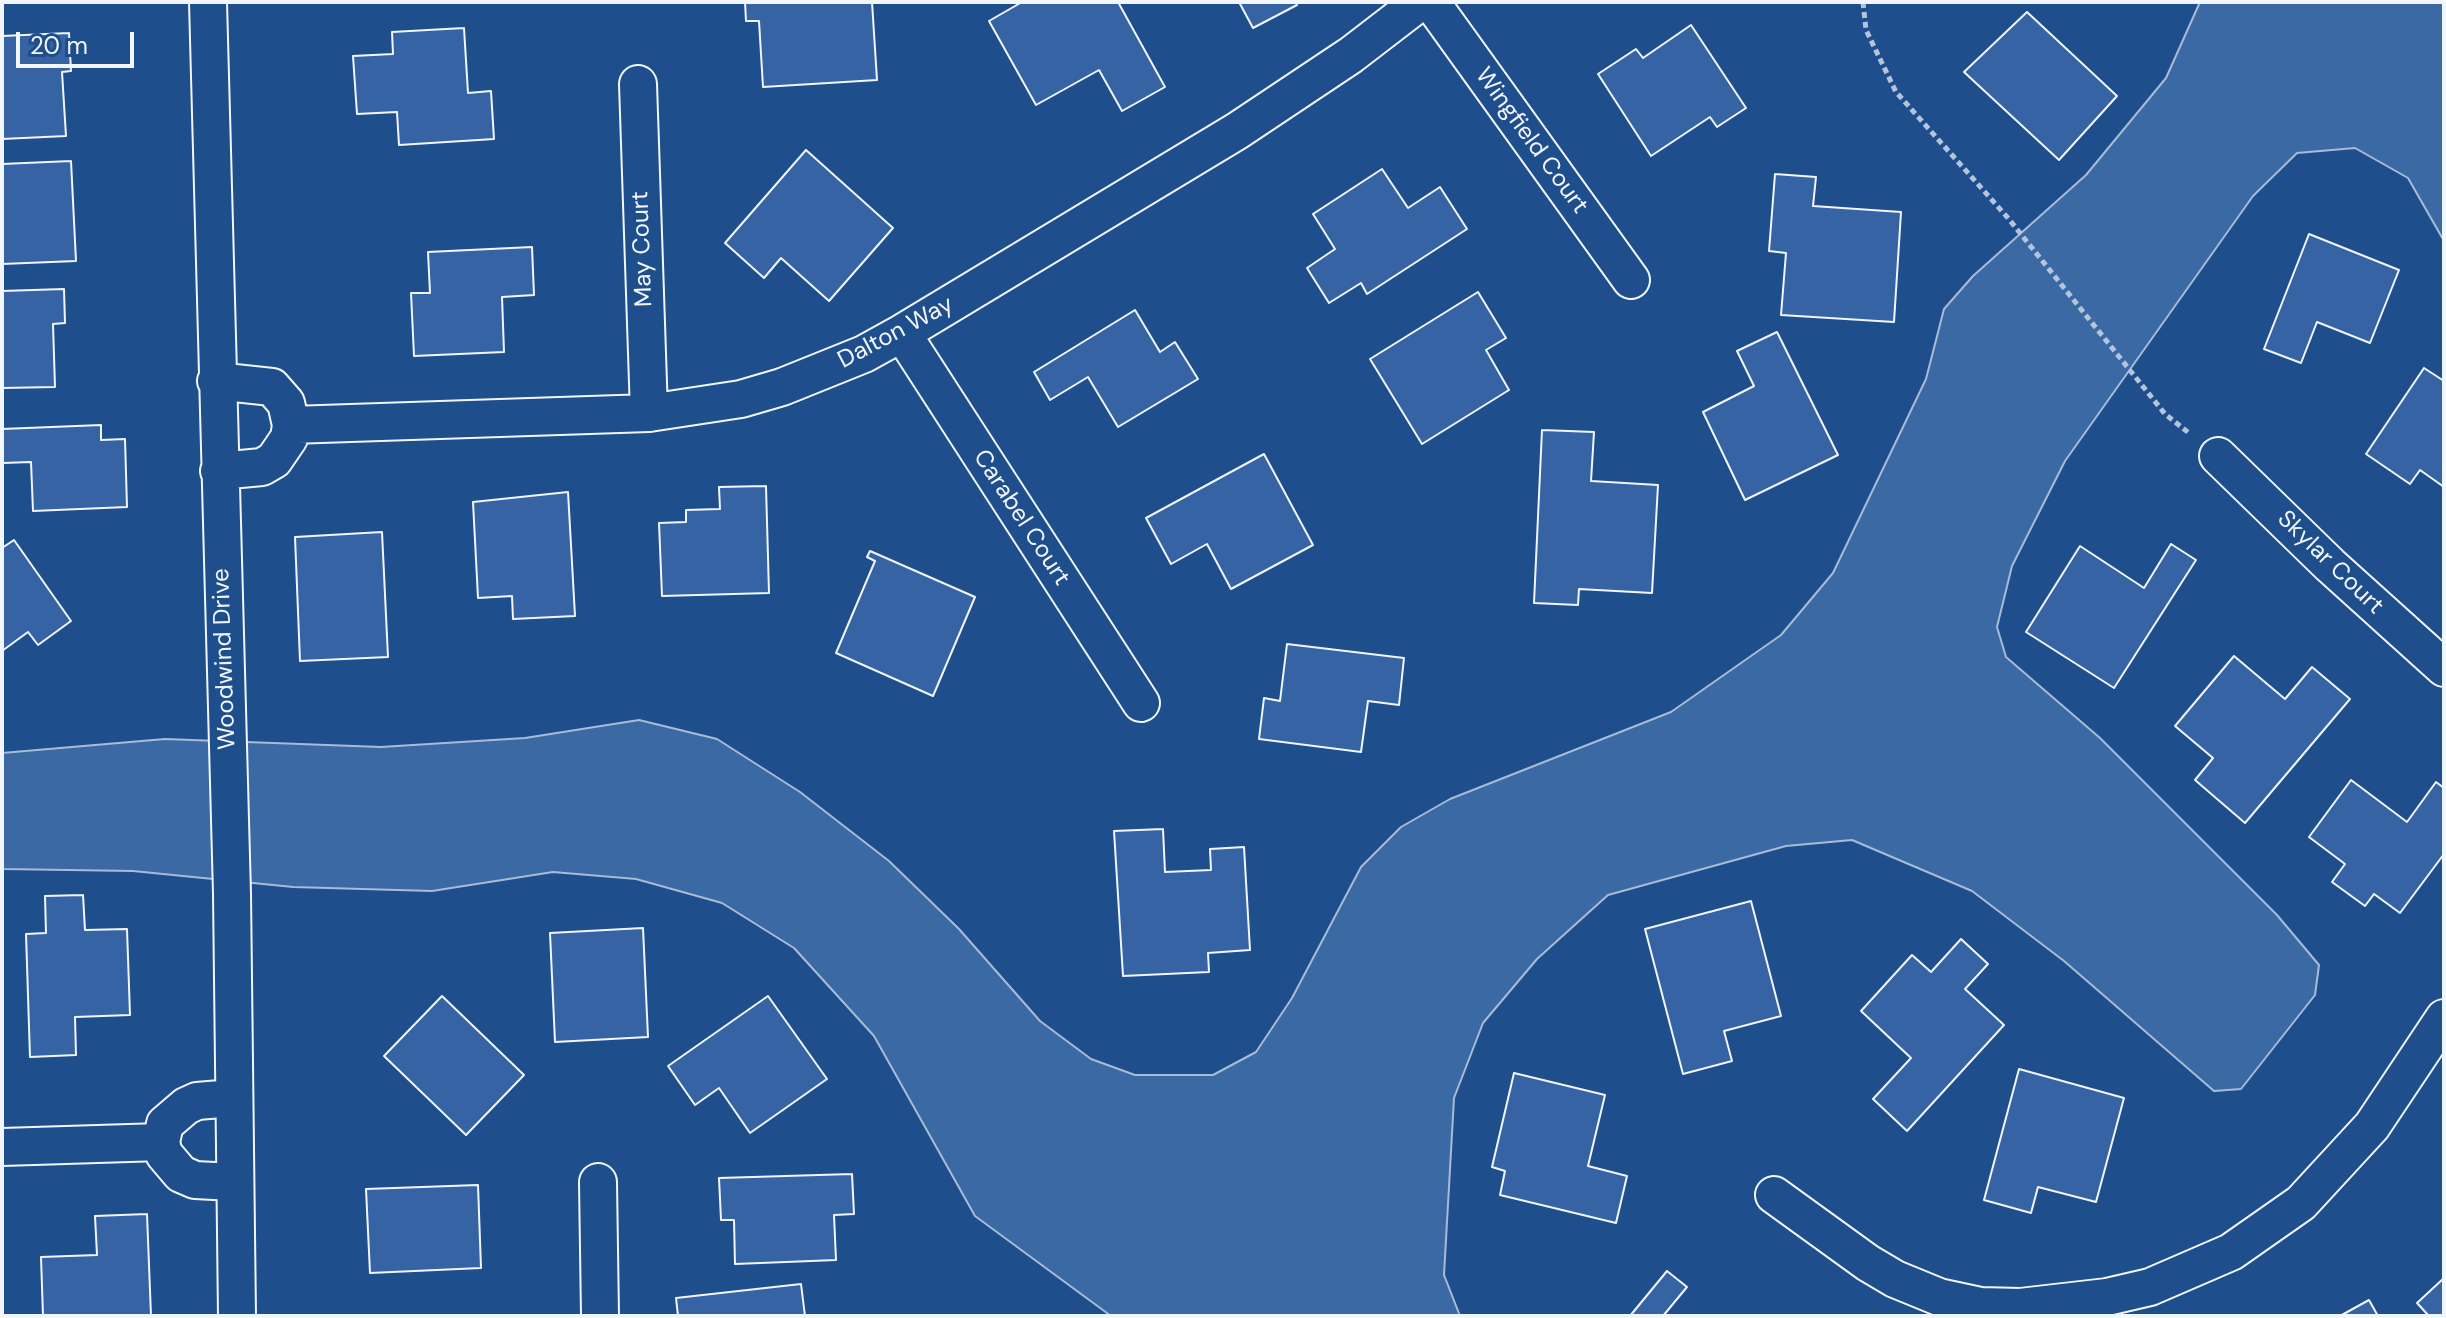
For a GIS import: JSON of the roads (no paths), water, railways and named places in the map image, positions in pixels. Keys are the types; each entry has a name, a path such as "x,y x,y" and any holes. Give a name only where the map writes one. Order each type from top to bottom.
{"street":[{"name":"Woodwind Drive","path":"208,2 232,894 237,1316"},
{"name":"Dalton Way","path":"291,425 649,413 741,399 782,387 864,354 902,333 1237,131 1351,55 1420,2"},
{"name":"Wingfield Court","path":"1431,2 1631,280"},
{"name":"May Court","path":"638,84 649,413"},
{"name":"Carabel Court","path":"902,333 1141,703"},
{"path":"216,381 272,387 286,403 291,425 289,438 274,460 262,467 219,471"},
{"name":"Skylar Court","path":"2218,456 2330,565 2444,668"},
{"path":"1774,1195 1868,1263 1939,1297 1981,1306 2020,1307 2107,1297 2150,1287 2231,1252 2301,1203 2337,1168 2372,1126 2444,1018"},
{"path":"233,1098 197,1101 186,1106 165,1124 161,1142 164,1154 181,1174 195,1180 234,1182"},
{"path":"2,1147 161,1142"},
{"path":"598,1182 600,1316"}],"water":[{"path":"2200,2 2444,2 2444,241 2408,178 2355,148 2297,153 2253,196 2065,461 2012,566 1997,627 2006,657 2100,738 2277,915 2319,965 2315,995 2241,1089 2214,1091 2064,961 1972,891 1852,840 1786,846 1608,895 1537,959 1483,1023 1454,1098 1444,1275 1460,1316 1111,1316 975,1216 874,1036 794,948 722,903 636,879 553,872 432,891 293,887 133,871 2,869 2,753 165,739 381,747 525,738 639,720 717,739 800,792 889,861 959,929 1040,1021 1091,1059 1135,1075 1213,1075 1256,1052 1292,998 1361,867 1401,827 1450,799 1671,712 1781,635 1833,573 1926,379 1944,309 1973,276 2086,175 2166,78"}]}
